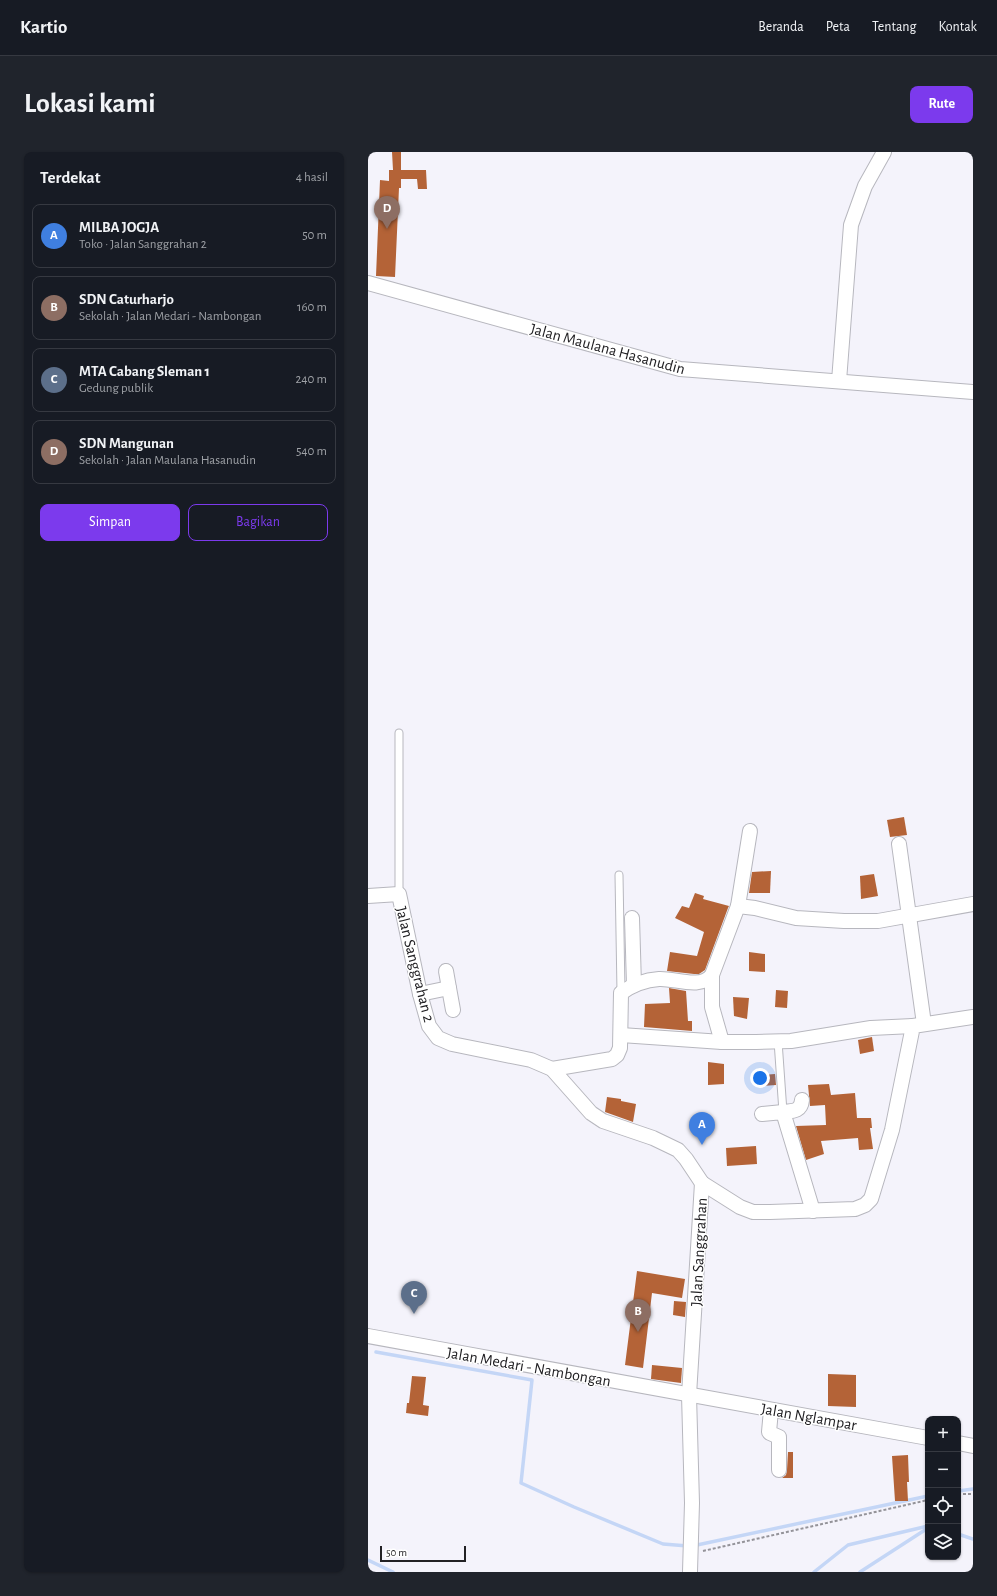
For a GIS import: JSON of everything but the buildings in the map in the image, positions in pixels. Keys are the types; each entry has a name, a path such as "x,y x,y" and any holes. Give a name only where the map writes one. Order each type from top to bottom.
{"street":[{"path":"839,381 851,226 865,186 884,152"},
{"name":"Jalan Maulana Hasanudin","path":"368,283 680,369 973,392"},
{"path":"722,1042 712,1007 712,976 738,906 750,831"},
{"name":"Jalan Sanggrahan","path":"690,1572 692,1503 689,1395 702,1183 740,1207 753,1212 855,1209 864,1205 871,1199 892,1130 918,1025 910,915 899,844"},
{"name":"Jalan Sanggrahan 2","path":"368,896 399,894 420,994 429,1026 438,1038 452,1044 530,1060 552,1069 592,1113 603,1121 653,1138 678,1150 702,1183"},
{"path":"738,906 755,908 796,918 844,921 878,921 973,904"},
{"path":"632,918 634,985"},
{"path":"446,971 453,1010"},
{"path":"552,1069 612,1059 617,1055 620,1048 621,1035 621,993 634,985 659,979 671,979 698,983 704,982 712,976"},
{"path":"420,994 449,988"},
{"path":"621,1035 722,1042 791,1041 871,1028 918,1025 973,1017"},
{"path":"762,1114 798,1110 801,1106 802,1100"},
{"path":"783,1112 813,1210"},
{"name":"Jalan Medari - Nambongan","path":"368,1336 689,1395"},
{"name":"Jalan Nglampar","path":"689,1395 925,1437"},
{"path":"771,1410 769,1432 779,1439 779,1470"},
{"path":"961,1444 973,1446"}],"lane":[{"path":"399,733 399,894"},
{"path":"620,875 621,993"},
{"path":"778,1041 783,1112"}],"path":[{"path":"961,1494 973,1494"},
{"path":"690,1554 925,1501"}],"waterway":[{"path":"376,1352 532,1380 521,1483 663,1544 688,1546"},
{"path":"961,1491 973,1489"},
{"path":"697,1545 925,1497"},
{"path":"814,1572 848,1545 925,1527"},
{"path":"860,1572 925,1530"},
{"path":"961,1535 973,1539"},
{"path":"368,1560 393,1572"}],"place":[{"name":"SDN Mangunan","path":"387,229"},
{"name":"MILBA JOGJA","path":"702,1145"},
{"name":"MTA Cabang Sleman 1","path":"414,1314"},
{"name":"SDN Caturharjo","path":"638,1332"}]}
